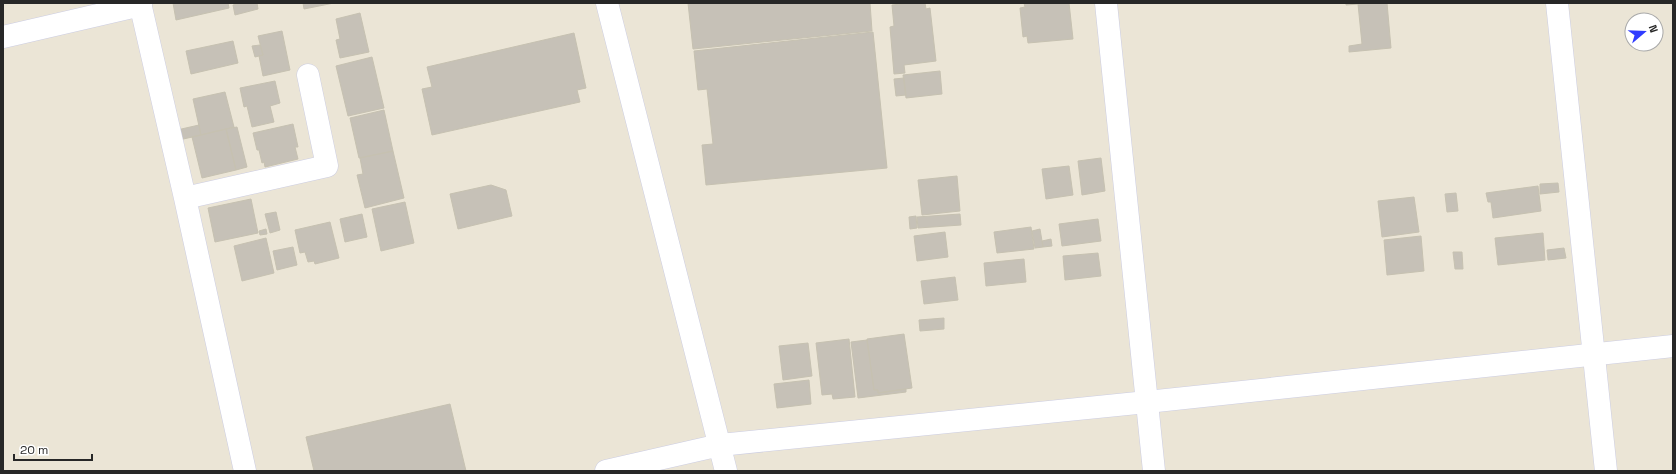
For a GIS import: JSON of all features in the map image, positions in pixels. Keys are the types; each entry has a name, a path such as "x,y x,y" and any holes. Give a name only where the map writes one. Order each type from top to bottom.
{"street":[{"path":"607,3 726,471"},
{"path":"1106,3 1154,471"},
{"path":"1557,3 1606,471"},
{"path":"3,37 140,4 185,198 245,471"},
{"path":"185,198 328,166 308,75"},
{"path":"606,471 720,445 1147,402 1673,346"}],"building":[{"path":"173,3 228,3 229,8 176,20"},
{"path":"241,3 257,3 258,9 235,15 233,5"},
{"path":"303,3 334,3 304,9"},
{"path":"688,3 870,3 872,31 693,49"},
{"path":"925,3 926,9 930,8 936,61 904,65 905,73 894,74 890,27 894,26 892,5"},
{"path":"1024,3 1069,3 1073,39 1028,43 1027,36 1023,37 1020,8 1025,7"},
{"path":"1346,3 1387,3 1391,48 1349,52 1349,46 1362,44 1358,4 1346,5"},
{"path":"360,13 369,52 340,58 336,40 340,39 336,19"},
{"path":"282,31 290,70 263,76 259,56 263,55 258,36"},
{"path":"873,32 887,168 706,185 702,145 713,144 707,89 698,90 694,51"},
{"path":"574,33 586,88 577,90 580,102 432,135 422,89 432,87 427,67"},
{"path":"233,41 238,63 191,74 186,51"},
{"path":"260,45 263,55 255,57 252,46"},
{"path":"372,57 384,108 348,116 336,66"},
{"path":"940,71 942,94 906,98 903,75"},
{"path":"904,78 906,95 896,96 894,79"},
{"path":"275,81 280,103 270,106 274,122 252,127 247,106 244,107 240,88"},
{"path":"225,92 234,127 201,135 193,99"},
{"path":"384,110 393,151 359,158 350,118"},
{"path":"293,124 298,147 295,147 298,159 265,167 264,162 262,163 259,150 257,150 253,133"},
{"path":"199,125 201,135 179,140 177,130"},
{"path":"237,127 247,167 236,170 226,129"},
{"path":"226,129 236,170 202,178 192,137"},
{"path":"393,151 404,198 365,208 357,175 363,174 360,158"},
{"path":"1101,158 1105,191 1082,195 1078,161"},
{"path":"1069,166 1073,195 1046,199 1042,169"},
{"path":"957,176 960,211 922,215 918,180"},
{"path":"1558,183 1559,192 1540,194 1540,184"},
{"path":"491,185 506,190 512,216 458,229 450,194"},
{"path":"1538,186 1541,211 1493,218 1491,202 1488,202 1486,193"},
{"path":"1456,193 1458,211 1447,212 1445,194"},
{"path":"1414,197 1419,232 1382,237 1378,201"},
{"path":"251,199 258,233 215,242 208,208"},
{"path":"405,202 414,243 381,251 372,209"},
{"path":"276,212 280,230 270,233 265,214"},
{"path":"362,214 367,237 345,242 340,219"},
{"path":"960,214 961,225 918,228 917,217"},
{"path":"916,216 917,228 910,229 909,217"},
{"path":"1098,219 1101,241 1062,246 1059,224"},
{"path":"330,222 339,258 315,264 314,261 308,262 305,252 300,253 295,230"},
{"path":"1031,227 1034,249 997,253 994,232"},
{"path":"266,229 267,234 260,235 259,231"},
{"path":"1040,229 1043,247 1035,248 1032,231"},
{"path":"945,232 948,257 917,261 914,236"},
{"path":"1543,233 1545,260 1498,265 1495,238"},
{"path":"1421,236 1424,271 1387,275 1384,240"},
{"path":"266,238 274,273 242,281 234,246"},
{"path":"1051,239 1052,246 1043,247 1042,241"},
{"path":"293,247 297,265 277,270 273,251"},
{"path":"1564,248 1566,258 1548,260 1547,250"},
{"path":"1453,252 1462,252 1463,269 1455,269"},
{"path":"1098,253 1101,276 1065,280 1063,256"},
{"path":"1024,259 1026,282 986,286 984,263"},
{"path":"955,277 958,300 924,304 921,281"},
{"path":"944,318 944,329 920,331 919,320"},
{"path":"904,334 912,388 878,393 878,390 874,390 867,339"},
{"path":"849,339 855,397 833,399 832,394 822,395 816,343"},
{"path":"867,340 874,390 878,390 878,393 906,389 906,392 858,398 851,342"},
{"path":"808,343 812,376 783,380 779,346"},
{"path":"809,380 811,404 777,408 774,384"},
{"path":"450,404 466,471 314,471 306,437"}]}
